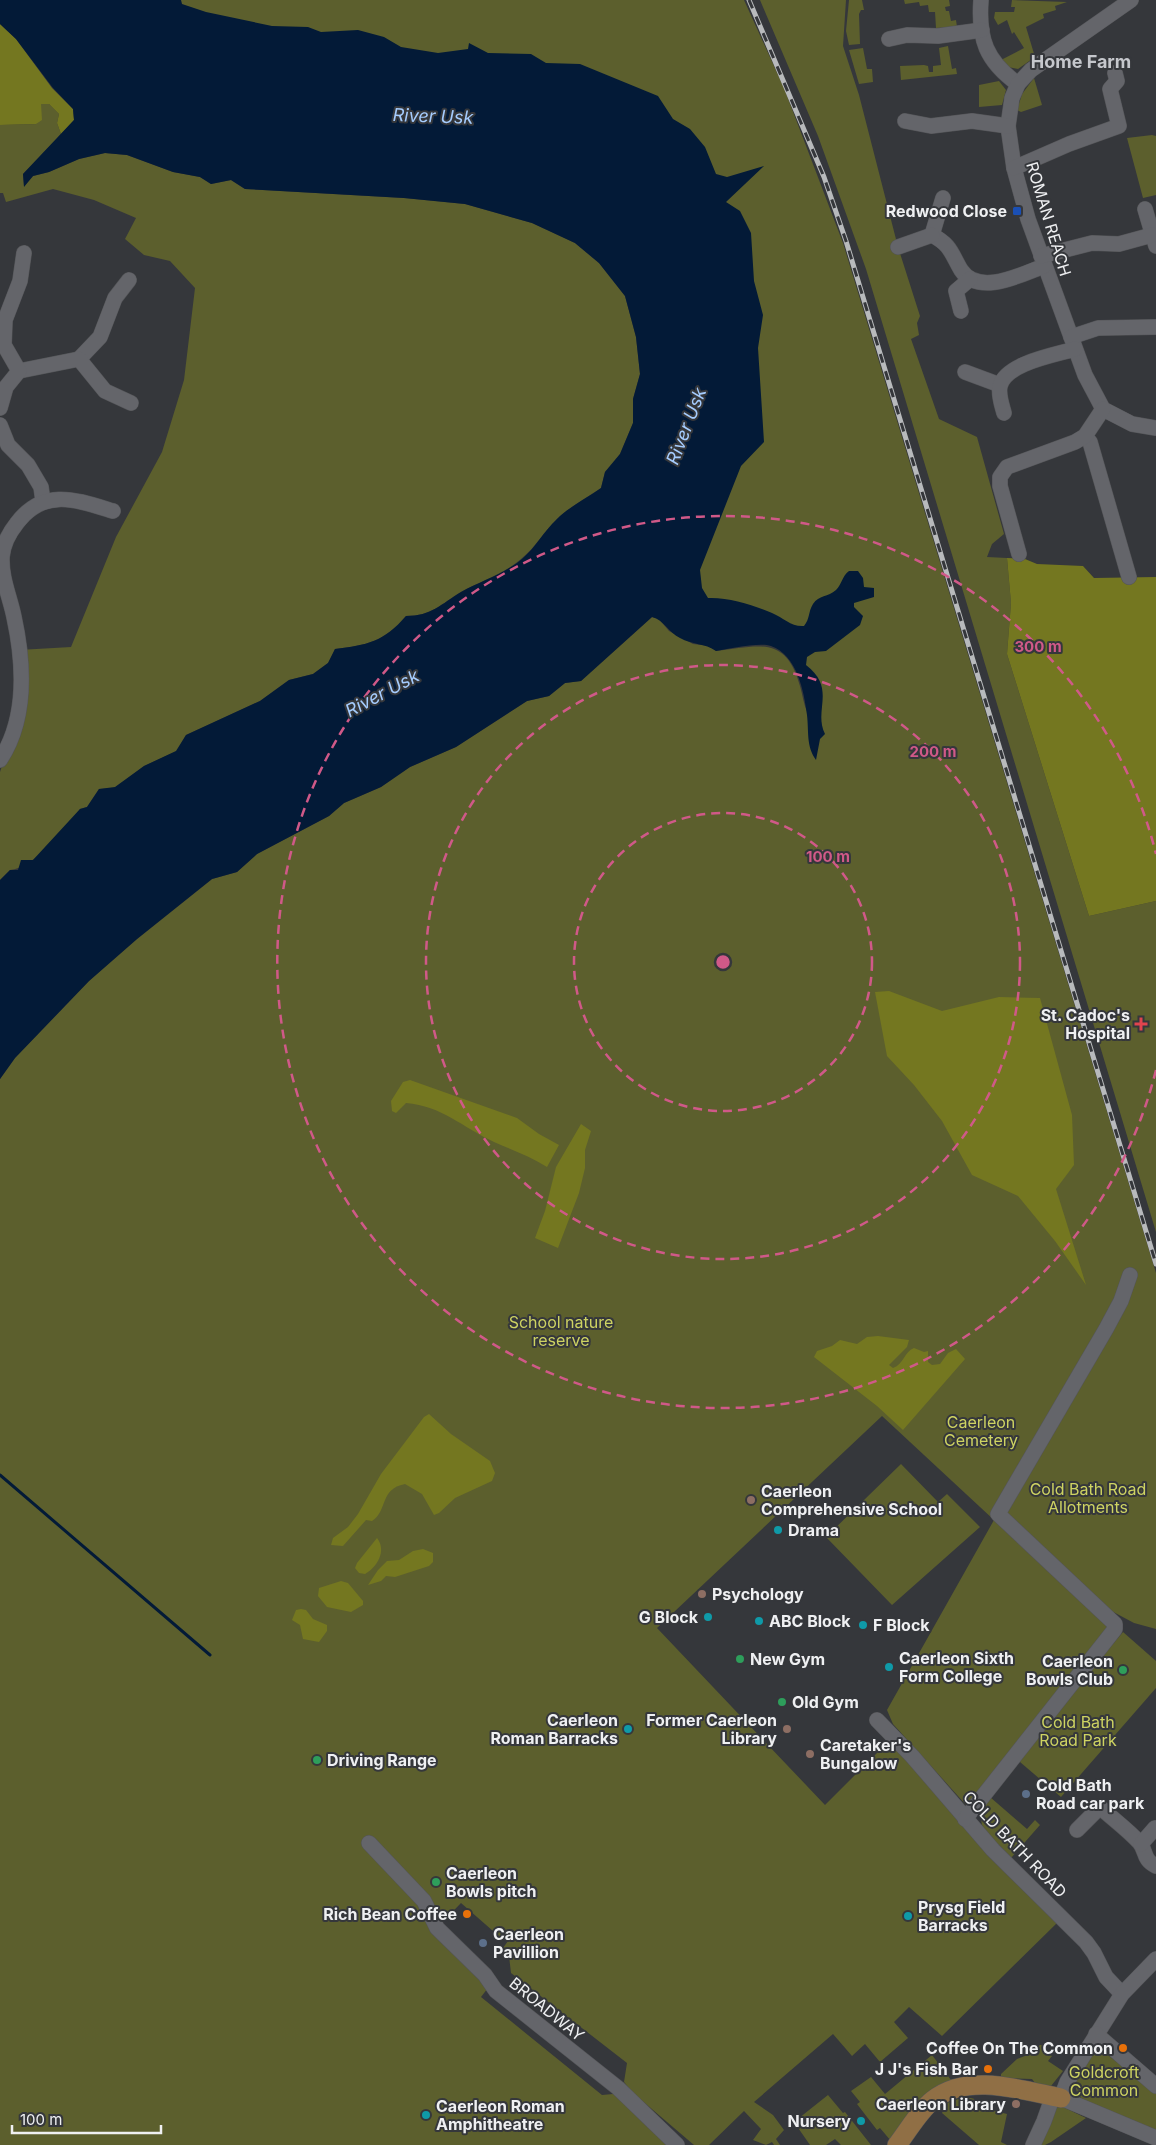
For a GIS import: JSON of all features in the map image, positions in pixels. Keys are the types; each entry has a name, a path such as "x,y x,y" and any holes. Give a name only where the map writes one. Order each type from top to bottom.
{"main road":[{"path":"896,2145 932,2101 956,2087 1006,2087 1057,2097"}],"street":[{"path":"982,0 982,30 985,48 993,63 1018,84"},
{"name":"ROMAN REACH","path":"1103,409 1085,375 1028,219 1014,168 1008,126 1012,98 1018,84 1032,70 1131,0"},
{"path":"889,39 907,35 938,36 982,30"},
{"path":"1014,168 1069,144 1119,126 1110,95 1110,89 1117,81 1115,73"},
{"path":"905,121 931,126 972,121 1008,126"},
{"path":"932,235 943,198"},
{"path":"932,235 947,244 963,272 970,279 989,283 1002,282 1043,261 1092,243 1119,244 1154,241 1145,209"},
{"path":"898,247 932,235"},
{"path":"19,371 4,345 6,320 20,281 24,253"},
{"path":"961,311 956,291 970,279"},
{"path":"0,408 6,387 19,371 78,359 100,337 115,298 129,280"},
{"path":"1004,414 999,395 1000,385 1005,376 1014,368 1073,343 1098,328 1156,327"},
{"path":"78,359 94,379 106,400 131,403"},
{"path":"965,372 1000,385"},
{"path":"1019,554 1000,486 1000,477 1006,468 1066,447 1085,436 1103,409 1132,424 1156,428"},
{"path":"0,425 8,446 28,465 41,488 43,501"},
{"path":"1085,436 1092,448 1129,577"},
{"path":"0,760 8,748 19,710 21,674 14,616 4,579 2,556 4,544 18,521 43,501 72,500 113,511"},
{"path":"965,1819 1115,1629 1115,1624 998,1514 1106,1329 1130,1275"},
{"name":"COLD BATH ROAD","path":"877,1720 912,1756 965,1819 1086,1942 1106,1977 1122,1994"},
{"path":"1077,1830 1100,1807 1141,1844 1143,1854 1149,1863 1156,1866"},
{"path":"1141,1844 1155,1828"},
{"name":"BROADWAY","path":"369,1843 424,1901 437,1928 485,1975 496,1991 618,2088 678,2145"},
{"path":"1033,2145 1057,2097 1122,1994 1156,1958"},
{"path":"1096,2034 1156,2086"},
{"path":"1057,2097 1156,2138"}],"green space":[{"path":"110,0 744,0 784,88 843,243 1156,1273 1156,1629 1134,1623 1104,1607 1107,1626 1105,1636 967,1806 893,1724 887,1710 994,1520 882,1416 657,1628 825,1805 890,1740 1058,1922 942,2036 909,2007 894,2022 908,2038 880,2062 865,2044 852,2056 833,2034 754,2102 773,2115 784,2130 776,2139 780,2145 774,2145 772,2142 766,2145 753,2140 761,2129 744,2111 709,2145 694,2145 633,2093 624,2082 627,2063 511,1973 509,1956 503,1948 508,1941 503,1936 501,1938 461,1903 433,1932 491,1984 481,1997 602,2095 613,2094 619,2097 669,2145 0,2145 0,1079 15,1058 89,981 137,939 212,879 237,872 257,854 329,816 344,803 381,787 410,767 456,747 527,701 549,696 565,683 581,681 652,617 659,619 669,631 693,644 710,646 716,651 758,646 779,651 787,658 794,670 806,709 814,722 793,651 682,614 728,312"},
{"path":"760,0 846,0 843,46 859,95 898,247 920,316 917,323 919,335 911,339 939,419 977,437 1004,534 992,544 987,557 1007,558 1011,603 1007,654 1089,916 1156,901 1156,1232 866,269 818,136"},
{"path":"849,0 862,0 864,10 861,10 859,14 860,44 849,45 846,31"},
{"path":"904,0 949,0 950,6 945,7 946,11 949,11 951,21 956,20 957,27 936,28 935,12 929,12 928,5 920,6 919,2 905,4"},
{"path":"1012,0 1067,2 1055,6 1056,10 1043,14 1044,18 1026,27 1035,57 1018,69 1008,67 1001,60 1024,48 1014,32 1012,34 1007,20 998,25 994,18 995,12 1014,12 1015,7 1011,7"},
{"path":"948,46 952,69 956,68 957,74 901,80 900,66 924,65 928,66 929,72 933,72 933,66 941,65 939,48"},
{"path":"863,48 867,69 872,69 873,82 859,84 849,50"},
{"path":"1034,78 1042,105 1021,112 1017,110 1022,94"},
{"path":"999,81 1006,90 1002,105 979,107 979,85"},
{"path":"41,104 49,104 59,114 57,123 61,134 23,174 24,186 33,176 49,172 79,159 105,153 127,155 173,172 200,177 211,184 231,180 245,189 404,198 465,204 532,223 575,243 599,263 625,296 636,337 640,374 633,399 633,423 620,454 605,472 601,488 562,515 531,549 514,564 461,592 430,612 406,616 390,632 374,641 335,649 328,663 313,674 289,680 260,701 186,735 177,751 144,766 115,788 99,789 87,807 80,809 58,836 39,855 29,863 10,870 0,880 0,772 8,748 19,650 71,647 116,537 162,452 184,380 195,288 170,261 144,255 125,239 136,218 94,200 53,189 6,202 3,193 0,193 0,125 36,124"},
{"path":"1156,136 1156,195 1143,198 1127,138"},
{"path":"901,1464 938,1502 947,1494 980,1527 892,1605 826,1537"},
{"name":"Cold Bath Road Park","path":"1123,1632 1156,1661 1156,1688 1061,1797 1020,1762 1018,1757"},
{"path":"990,1797 1027,1829 1035,1820 1040,1825 1011,1858 990,1838 982,1824 981,1816"},
{"path":"1040,2045 1045,2045 1042,2050 1052,2056 1048,2061 1063,2071 1051,2086 1035,2083 1032,2079 1001,2078 1001,2074 1017,2059 1030,2054"},
{"name":"Goldcroft Common","path":"1096,2046 1156,2092 1156,2133 1081,2098 1077,2092 1077,2079 1083,2065"},
{"path":"932,2055 951,2080 929,2094 891,2141 880,2128 877,2130 857,2104 860,2102 851,2091 871,2077 885,2094"},
{"path":"828,2095 843,2113 845,2112 871,2145 841,2145 835,2139 826,2145 810,2145 794,2122"},
{"path":"961,2098 971,2098 992,2104 991,2110 1007,2114 1001,2142 1007,2145 979,2145 942,2113 947,2103"},
{"path":"1061,2106 1086,2118 1051,2142 1045,2145 1037,2145 1052,2107"}],"shaded area":[{"path":"0,24 16,39 52,88 73,109 74,120 61,134 57,123 59,114 49,104 41,104 42,120 36,124 0,125"},
{"path":"1007,558 1025,559 1037,564 1083,566 1094,578 1156,577 1156,901 1089,916 1007,654 1011,603"},
{"path":"889,991 942,1011 999,997 1040,998 1072,1115 1074,1165 1056,1189 1086,1285 1055,1241 1018,1196 972,1175 942,1121 914,1085 887,1056 875,992"},
{"path":"410,1080 517,1118 539,1134 559,1145 547,1167 528,1156 494,1142 430,1108 406,1103 396,1113 392,1111 391,1101 403,1082"},
{"path":"581,1124 591,1131 585,1150 585,1168 579,1193 558,1248 535,1238 545,1211 556,1167"},
{"path":"878,1336 909,1340 907,1347 889,1365 893,1368 900,1364 908,1352 914,1348 924,1352 928,1351 928,1362 932,1365 940,1364 948,1353 956,1349 965,1359 903,1430 877,1406 814,1357 817,1351 832,1346 840,1340 857,1344 867,1337"},
{"path":"429,1414 451,1434 490,1461 495,1473 492,1481 455,1498 439,1513 434,1515 422,1494 405,1484 397,1487 387,1495 377,1517 372,1521 366,1520 343,1546 331,1545 333,1538 348,1527 358,1514 381,1474 424,1417"},
{"path":"377,1538 380,1543 381,1553 377,1563 365,1574 359,1573 355,1568 357,1563"},
{"path":"423,1549 433,1553 433,1562 429,1566 395,1577 386,1576 381,1581 368,1585 387,1561 399,1560 413,1551"},
{"path":"341,1581 348,1583 363,1601 363,1605 351,1612 327,1607 318,1596 319,1588"},
{"path":"296,1610 306,1610 313,1619 327,1625 327,1631 319,1642 303,1639 300,1625 292,1620"}],"water":[{"name":"River Usk","path":"0,0 181,0 182,4 206,12 272,26 308,27 321,32 358,30 384,37 401,47 438,53 468,49 469,43 488,53 531,54 546,63 580,64 658,96 673,119 690,129 705,147 716,174 727,177 764,166 726,202 740,211 751,233 754,281 763,315 758,348 764,442 741,466 700,570 702,588 708,598 749,604 799,626 804,626 806,623 815,601 836,590 849,571 858,571 863,578 864,587 874,588 874,597 854,603 854,607 863,616 860,625 826,651 815,652 807,657 806,665 815,674 820,683 823,700 821,716 825,734 820,739 816,760 809,744 804,695 798,675 787,657 780,651 766,645 744,646 716,651 680,638 660,621 652,617 581,681 565,683 549,696 527,701 456,747 410,767 381,787 344,803 329,816 257,854 237,872 212,879 137,939 89,981 15,1058 0,1079 0,880 10,870 18,870 21,860 33,860 80,809 87,807 99,789 115,787 144,766 176,751 186,735 260,701 289,680 313,674 328,663 335,649 374,641 390,632 406,616 430,612 461,592 508,569 522,559 562,515 601,488 605,472 620,454 633,423 633,399 640,374 636,337 625,296 599,263 575,243 532,223 465,204 404,198 245,189 231,180 211,184 200,177 173,172 127,155 105,153 79,159 49,172 33,176 24,187 23,174 74,120 73,109 53,88 16,39 0,24"}],"waterway":[{"path":"0,1475 210,1655"}],"railway":[{"path":"749,0 824,177 846,241 1156,1264"}],"place":[{"name":"Redwood Close","path":"1017,211"},
{"name":"St. Cadoc's Hospital","path":"1141,1024"},
{"name":"Caerleon Comprehensive School","path":"751,1500"},
{"name":"Drama","path":"778,1530"},
{"name":"Psychology","path":"702,1594"},
{"name":"G Block","path":"708,1617"},
{"name":"ABC Block","path":"759,1621"},
{"name":"F Block","path":"863,1625"},
{"name":"New Gym","path":"740,1659"},
{"name":"Caerleon Sixth Form College","path":"889,1667"},
{"name":"Caerleon Bowls Club","path":"1123,1670"},
{"name":"Old Gym","path":"782,1702"},
{"name":"Caerleon Roman Barracks","path":"628,1729"},
{"name":"Former Caerleon Library","path":"787,1729"},
{"name":"Caretaker's Bungalow","path":"810,1754"},
{"name":"Driving Range","path":"317,1760"},
{"name":"Cold Bath Road car park","path":"1026,1794"},
{"name":"Caerleon Bowls pitch","path":"436,1882"},
{"name":"Rich Bean Coffee","path":"467,1914"},
{"name":"Prysg Field Barracks","path":"908,1916"},
{"name":"Caerleon Pavillion","path":"483,1943"},
{"name":"Coffee On The Common","path":"1123,2048"},
{"name":"J J's Fish Bar","path":"988,2069"},
{"name":"Caerleon Library","path":"1016,2104"},
{"name":"Caerleon Roman Amphitheatre","path":"426,2115"},
{"name":"Nursery","path":"861,2121"}],"district":[{"name":"Home Farm","path":"1081,61"}],"park label":[{"name":"School nature reserve","path":"561,1331"},
{"name":"Caerleon Cemetery","path":"981,1431"},
{"name":"Cold Bath Road Allotments","path":"1088,1498"}]}
